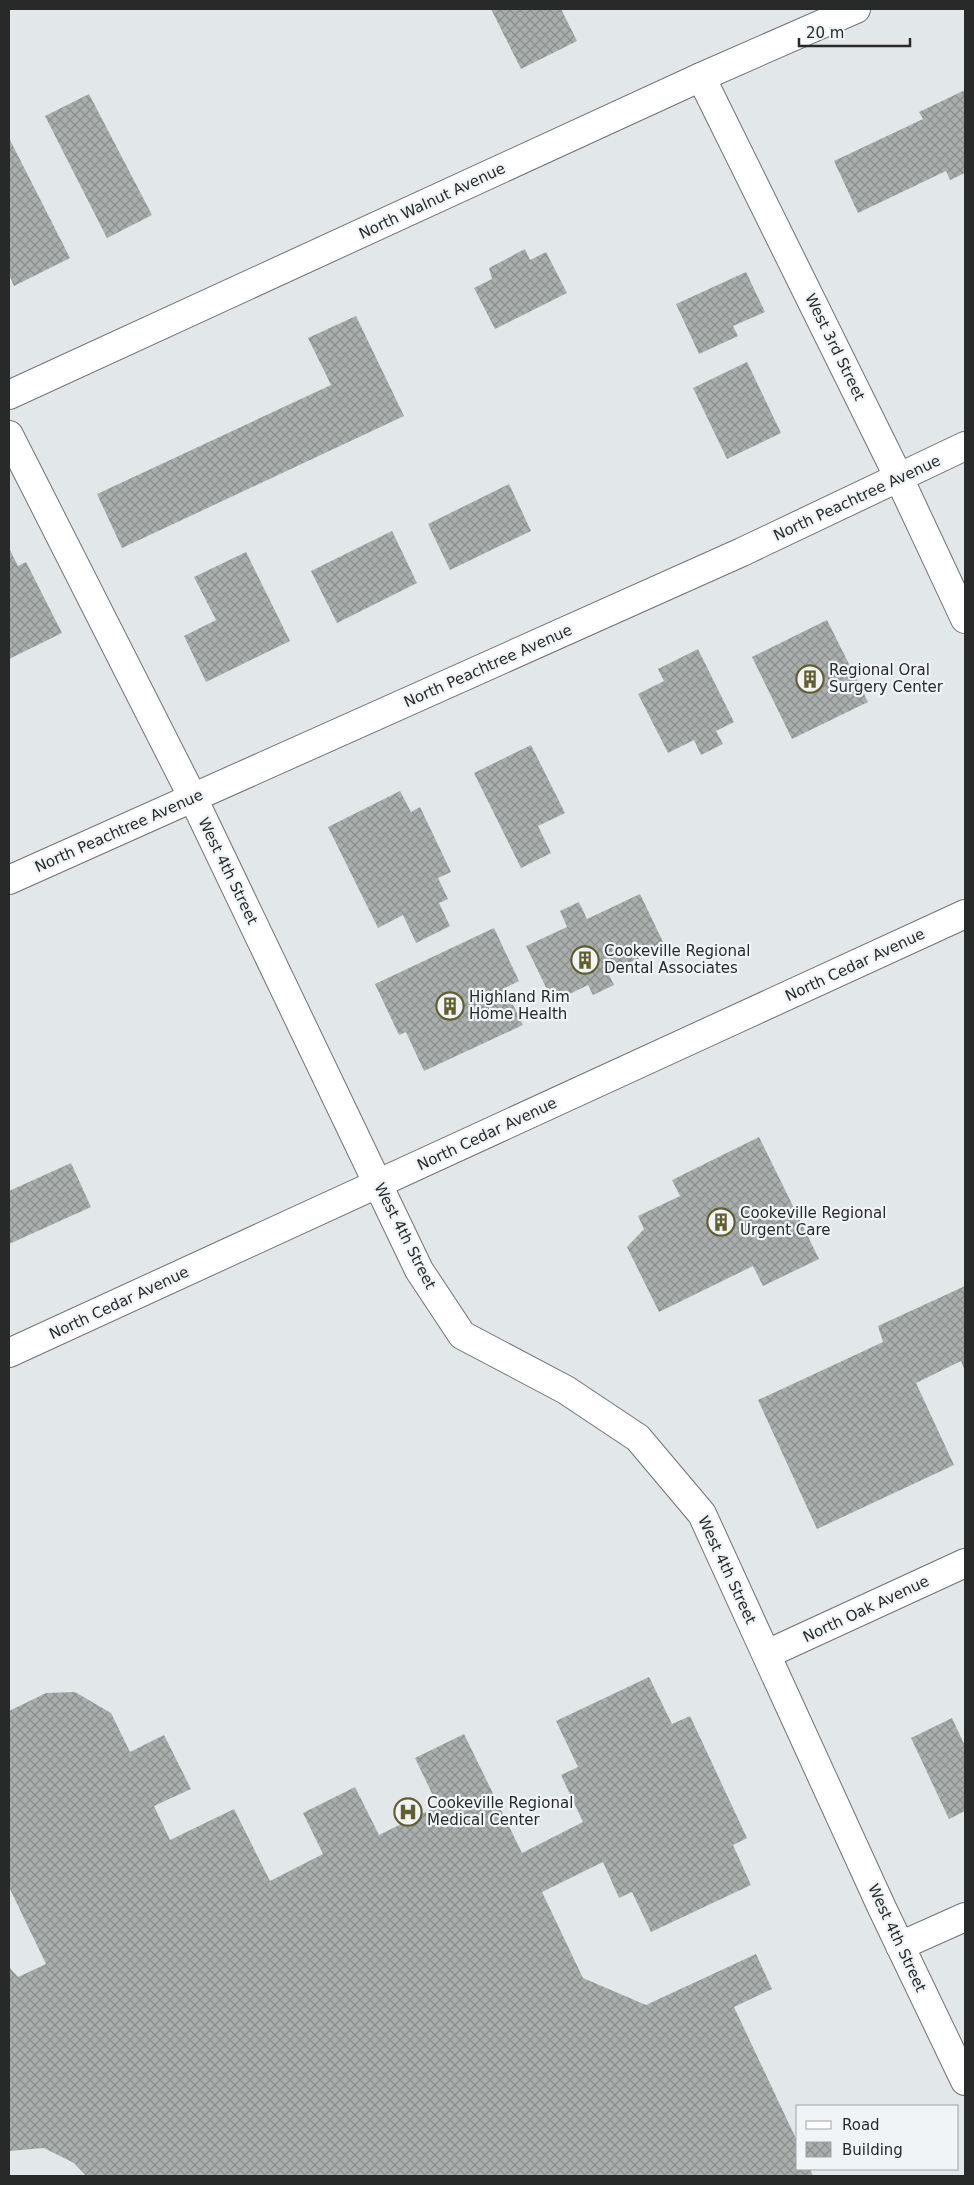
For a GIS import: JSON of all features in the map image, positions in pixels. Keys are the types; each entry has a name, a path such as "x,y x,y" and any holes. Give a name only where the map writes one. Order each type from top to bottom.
{"street":[{"name":"North Walnut Avenue","path":"9,395 701,77 856,9"},
{"name":"West 3rd Street","path":"701,77 899,478 965,619"},
{"name":"West 4th Street","path":"9,435 193,798 419,1270 462,1335 566,1390 638,1438 702,1514 900,1946 965,2081"},
{"name":"North Peachtree Avenue","path":"9,880 742,552 965,446"},
{"name":"North Cedar Avenue","path":"9,1353 965,914"},
{"name":"North Oak Avenue","path":"767,1654 965,1563"},
{"path":"900,1946 965,1917"}],"building":[{"path":"491,9 561,9 577,41 521,69"},
{"path":"965,90 965,173 950,180 946,171 858,213 834,161 923,119 919,112"},
{"path":"89,94 152,215 107,238 45,116"},
{"path":"9,138 70,258 14,286 9,275"},
{"path":"525,249 530,260 546,252 567,293 495,329 474,288 492,279 489,268"},
{"path":"746,272 765,312 733,326 738,336 699,354 676,304"},
{"path":"356,316 404,416 122,548 97,494 331,385 308,338"},
{"path":"747,362 781,433 727,459 693,388"},
{"path":"509,484 531,531 450,570 428,524"},
{"path":"392,531 417,583 337,623 311,571"},
{"path":"9,548 18,566 26,562 62,633 9,659"},
{"path":"246,552 290,641 206,682 184,636 216,620 194,577"},
{"name":"Regional Oral Surgery Center","path":"827,620 868,702 792,739 752,657"},
{"path":"698,649 734,722 716,731 723,744 701,755 694,740 668,753 638,694 664,681 658,669"},
{"path":"531,745 565,813 538,826 551,853 521,868 474,773"},
{"path":"400,791 411,812 420,807 451,872 438,878 448,899 439,903 450,926 416,943 403,915 378,928 328,827"},
{"name":"Cookeville Regional Dental Associates","path":"640,894 665,946 608,973 614,985 593,995 588,985 553,1002 526,946 567,927 560,911 579,902 587,919"},
{"name":"Highland Rim Home Health","path":"494,928 519,981 505,988 523,1025 424,1071 406,1032 399,1035 375,984"},
{"name":"Cookeville Regional Urgent Care","path":"759,1137 819,1259 763,1286 753,1266 659,1312 627,1247 644,1229 638,1216 680,1196 672,1180"},
{"path":"71,1163 91,1207 9,1244 9,1191"},
{"path":"965,1286 965,1371 961,1361 916,1383 954,1465 817,1529 758,1400 883,1342 878,1326"},
{"path":"649,1677 672,1724 690,1716 747,1838 733,1845 751,1885 651,1932 632,1892 619,1898 603,1862 542,1892 583,1978 646,2005 756,1954 772,1989 734,2007 796,2139 796,2170 810,2170 813,2176 86,2176 74,2163 44,2148 9,2151 9,1967 18,1977 46,1964 9,1887 9,1711 46,1693 75,1692 111,1713 130,1752 164,1735 191,1789 154,1806 170,1840 234,1809 270,1881 323,1854 303,1813 355,1787 379,1835 438,1806 415,1758 464,1734 522,1853 583,1822 561,1775 578,1767 556,1721"},
{"path":"952,1718 965,1746 965,1811 949,1819 911,1738"}],"place":[{"name":"Regional Oral Surgery Center","path":"810,679"},
{"name":"Cookeville Regional Dental Associates","path":"585,960"},
{"name":"Highland Rim Home Health","path":"450,1006"},
{"name":"Cookeville Regional Urgent Care","path":"721,1222"},
{"name":"Cookeville Regional Medical Center","path":"408,1812"}]}
